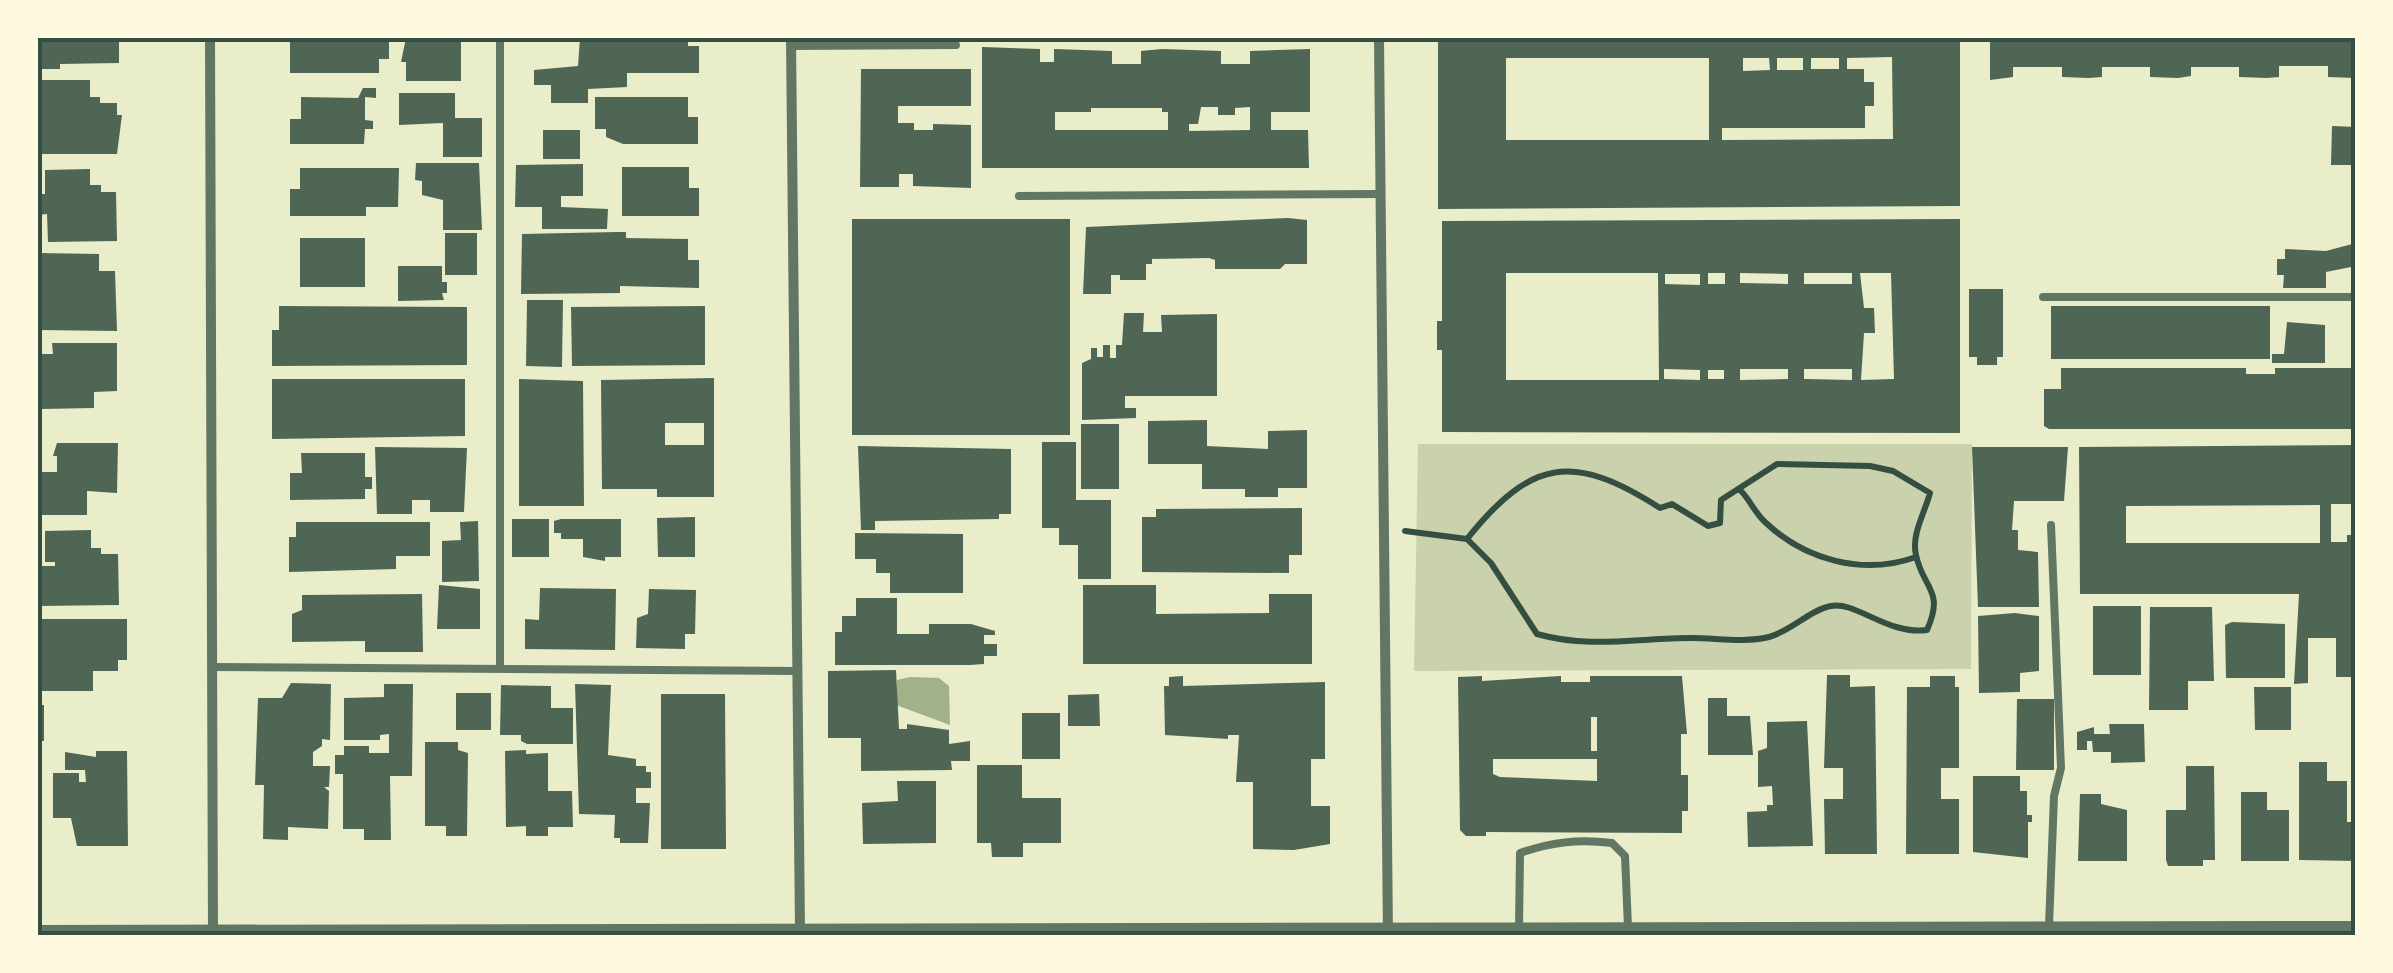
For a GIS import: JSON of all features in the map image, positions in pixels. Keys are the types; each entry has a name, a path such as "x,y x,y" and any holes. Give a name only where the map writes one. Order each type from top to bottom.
{"street":[{"path":"210,38 213,932"},
{"path":"1379,38 1388,932"},
{"path":"791,42 800,932"},
{"path":"38,930 1388,932 1628,927 1904,931 2049,926 2074,931 2207,931 2356,926"}],"lane":[{"path":"500,38 500,669"},
{"path":"791,42 956,46"},
{"path":"1020,196 1381,194"},
{"path":"2043,297 2356,297"},
{"path":"2049,926 2054,796 2061,768 2050,525"},
{"path":"212,667 797,671"},
{"path":"1518,928 1520,852 1554,842 1587,840 1612,843 1625,856 1628,927"}],"path":[{"path":"1384,529 1467,539 1490,563 1538,634 1606,645 1770,637 1830,606 1845,606 1908,632 1926,630 1936,609 1931,583 1916,557 1915,537 1930,493 1893,471 1776,464 1754,475 1741,491 1721,500 1720,523 1708,526 1672,504 1660,508 1624,485 1580,471 1532,476 1498,500 1467,539"},
{"path":"1741,491 1762,520 1798,548 1841,563 1892,565 1916,557"}],"shaded area":[{"path":"1418,444 1972,444 1971,669 1414,671"},
{"path":"939,678 949,686 950,725 896,705 897,680"}],"building":[{"path":"119,38 119,63 60,64 60,69 38,69 38,41"},
{"path":"290,38 389,38 389,59 379,59 379,73 290,73"},
{"path":"406,38 461,38 461,81 406,81 406,62 401,62"},
{"path":"580,38 688,38 688,46 699,46 699,73 627,73 627,87 588,89 588,103 551,103 551,85 534,85 534,70 578,66"},
{"path":"1438,38 1960,38 1960,206 1438,209","holes":["1892,57 1893,139 1722,140 1722,128 1865,128 1865,106 1874,106 1874,82 1864,82 1864,69 1847,69 1847,58","1506,58 1709,58 1709,140 1506,140","1743,58 1769,58 1770,70 1743,71","1777,58 1803,58 1803,70 1777,70","1811,58 1839,58 1839,69 1811,69"]},
{"path":"1990,38 2355,38 2355,78 2328,77 2328,66 2279,66 2279,77 2267,78 2239,77 2239,67 2191,67 2191,76 2178,78 2150,77 2150,67 2102,67 2102,77 2089,78 2062,77 2062,67 2013,67 2013,77 1990,80"},
{"path":"982,47 1040,49 1040,62 1054,62 1054,49 1112,51 1112,64 1141,64 1141,51 1162,49 1221,51 1221,64 1250,64 1250,51 1310,49 1310,112 1271,112 1271,130 1308,130 1309,168 982,168","holes":["1201,107 1218,107 1218,115 1235,115 1235,108 1250,107 1250,130 1189,131 1189,124 1198,124","1091,108 1162,108 1162,112 1168,112 1168,130 1055,130 1055,112 1091,112"]},
{"path":"861,69 971,69 971,106 898,106 898,123 914,123 914,130 933,130 933,124 971,125 971,188 913,186 913,174 899,174 899,187 860,187"},
{"path":"38,80 90,80 90,97 100,97 100,103 117,103 117,115 122,115 117,154 38,154"},
{"path":"363,88 376,88 376,98 365,97 365,120 373,121 373,129 365,129 364,144 290,144 290,119 301,119 301,97 358,98"},
{"path":"399,93 455,93 455,118 482,118 482,157 443,157 443,123 399,125"},
{"path":"595,97 688,97 688,117 698,117 698,144 623,144 606,137 606,129 595,129"},
{"path":"2332,126 2356,127 2356,165 2331,165"},
{"path":"543,130 580,130 580,159 543,159"},
{"path":"416,163 479,163 482,230 443,230 443,200 422,195 422,181 415,180"},
{"path":"583,164 583,196 561,196 561,207 608,209 607,229 542,229 542,207 515,207 516,165"},
{"path":"622,167 689,167 689,188 699,188 699,216 622,216"},
{"path":"300,168 399,168 398,207 366,207 366,216 290,216 290,189 300,189"},
{"path":"90,169 90,185 101,185 101,192 116,192 117,241 48,242 47,214 38,215 38,194 45,194 45,170"},
{"path":"852,219 1070,219 1070,435 852,435"},
{"path":"1960,219 1960,433 1442,432 1442,350 1437,350 1437,321 1442,321 1442,221","holes":["1506,273 1658,273 1659,380 1506,380","1708,273 1725,273 1725,284 1708,284","1740,273 1788,274 1788,284 1740,283","1804,273 1852,273 1852,284 1804,284","1860,273 1891,273 1894,379 1861,380 1864,333 1875,333 1874,308 1864,308","1665,274 1700,274 1700,285 1665,284","1664,369 1700,370 1700,380 1664,379","1740,369 1788,369 1788,379 1740,380","1804,369 1852,369 1852,380 1804,379","1708,370 1724,370 1724,379 1708,379"]},
{"path":"1307,220 1307,264 1285,264 1280,269 1215,269 1215,260 1209,258 1152,259 1152,264 1146,264 1146,280 1120,280 1120,275 1111,275 1111,294 1083,294 1086,227"},
{"path":"626,232 626,238 688,239 688,260 699,260 699,288 620,286 620,293 521,294 522,234"},
{"path":"445,233 477,233 477,275 445,275"},
{"path":"300,238 365,238 365,287 300,287"},
{"path":"2356,243 2356,266 2326,272 2326,288 2283,288 2284,275 2277,275 2277,259 2285,259 2285,249 2326,251"},
{"path":"38,253 99,254 99,271 115,271 117,331 38,330"},
{"path":"398,266 442,266 442,282 447,282 447,293 442,293 444,300 398,301"},
{"path":"1969,289 2003,289 2003,357 1997,357 1997,365 1977,365 1977,357 1969,357"},
{"path":"527,300 563,300 562,367 526,366"},
{"path":"279,306 467,307 467,365 272,366 272,330 279,330"},
{"path":"705,306 705,365 572,366 571,307"},
{"path":"2051,306 2270,306 2270,359 2051,359"},
{"path":"1124,313 1144,313 1143,332 1162,332 1161,315 1217,314 1217,396 1125,396 1125,408 1136,408 1136,418 1082,420 1082,363 1091,359 1091,348 1097,348 1097,357 1103,357 1103,345 1110,345 1110,358 1116,358 1116,345 1122,345"},
{"path":"2287,322 2325,325 2325,363 2272,363 2272,354 2284,354"},
{"path":"52,343 117,343 117,391 94,392 94,408 42,409 41,354 53,354"},
{"path":"2061,368 2246,368 2246,374 2275,374 2275,368 2356,368 2356,429 2049,429 2044,426 2044,389 2061,389"},
{"path":"714,378 714,497 657,497 657,489 602,489 601,380","holes":["665,423 704,423 704,445 665,445"]},
{"path":"272,379 465,379 465,436 272,439"},
{"path":"519,379 583,381 584,506 519,506"},
{"path":"1207,420 1207,446 1268,449 1268,431 1307,430 1307,488 1278,488 1278,497 1245,497 1245,489 1202,489 1202,464 1148,464 1148,421"},
{"path":"1081,424 1119,424 1119,489 1081,489"},
{"path":"1042,442 1076,442 1076,500 1111,500 1111,579 1078,579 1078,545 1059,545 1059,528 1042,528"},
{"path":"57,443 118,443 117,493 87,491 87,515 38,515 38,472 57,472 57,456 53,456"},
{"path":"2356,445 2356,504 2331,504 2331,542 2347,542 2347,535 2356,535 2356,677 2336,677 2336,638 2308,638 2308,683 2294,684 2299,594 2080,594 2079,447","holes":["2320,505 2320,543 2126,543 2126,506"]},
{"path":"858,446 1011,449 1011,514 999,514 999,519 875,521 875,530 861,530"},
{"path":"375,447 467,448 464,512 430,512 430,500 412,500 412,514 377,514"},
{"path":"1972,447 2068,447 2064,501 2014,501 2012,530 2018,530 2018,550 2038,552 2039,607 1978,607"},
{"path":"301,453 365,453 365,477 372,477 372,489 365,489 365,499 290,500 290,473 302,473"},
{"path":"1302,508 1302,555 1289,555 1289,573 1142,572 1142,517 1156,517 1156,509"},
{"path":"695,517 695,557 658,557 657,518"},
{"path":"512,519 549,519 549,557 512,557"},
{"path":"561,519 621,519 621,557 605,557 605,561 583,557 583,539 561,539 561,533 554,533 554,521"},
{"path":"478,521 479,581 442,582 442,541 461,540 460,522"},
{"path":"296,522 430,522 430,556 396,556 396,569 289,572 289,537 296,537"},
{"path":"91,530 91,548 101,548 101,554 118,554 119,605 38,606 38,566 55,566 55,562 45,562 45,531"},
{"path":"855,533 963,534 963,593 890,593 890,573 876,573 876,559 855,559"},
{"path":"439,585 480,589 480,629 437,629"},
{"path":"1083,585 1156,585 1156,614 1269,613 1269,594 1312,594 1312,664 1083,664"},
{"path":"540,588 616,589 615,650 525,649 525,619 539,620"},
{"path":"649,589 696,590 695,634 685,634 685,649 636,648 637,618 648,614"},
{"path":"422,594 423,652 365,652 365,641 292,642 292,614 302,610 302,595"},
{"path":"856,598 897,598 897,634 929,634 929,624 971,624 995,631 995,635 984,635 984,644 997,644 997,656 984,656 984,664 970,665 835,665 835,632 842,632 842,616 856,616"},
{"path":"2093,606 2141,606 2141,675 2093,675"},
{"path":"2150,607 2212,607 2214,681 2188,681 2188,710 2149,710"},
{"path":"1978,616 2039,616 2039,671 2020,673 2020,692 1979,693"},
{"path":"38,619 127,619 127,660 118,660 118,671 93,671 93,691 38,691"},
{"path":"2285,624 2285,678 2226,678 2225,625"},
{"path":"896,670 899,729 907,729 907,724 949,730 949,744 970,741 970,761 951,761 952,770 861,771 861,738 828,738 828,671"},
{"path":"1827,675 1850,675 1850,687 1875,686 1877,854 1825,854 1824,799 1843,799 1843,768 1824,768"},
{"path":"1183,676 1183,686 1325,682 1325,759 1311,759 1311,806 1330,806 1330,844 1294,850 1253,849 1253,782 1236,782 1239,735 1228,735 1228,739 1165,735 1164,686 1169,686 1169,677"},
{"path":"1482,676 1482,681 1561,676 1561,682 1590,682 1590,676 1682,676 1687,734 1681,734 1681,775 1688,775 1688,811 1682,811 1682,833 1486,832 1486,836 1466,836 1460,830 1458,677","holes":["1591,717 1597,717 1597,751 1591,751","1493,759 1597,759 1597,781 1500,777 1493,774"]},
{"path":"1930,676 1955,676 1955,687 1959,687 1959,768 1941,768 1941,799 1959,799 1959,854 1906,854 1907,687 1930,687"},
{"path":"291,683 331,684 330,740 322,739 322,746 313,752 313,766 330,766 329,787 324,787 329,791 328,829 288,827 288,840 263,839 264,785 255,785 258,698 282,698"},
{"path":"384,684 413,684 412,776 390,776 391,840 364,840 364,829 343,829 343,774 335,774 335,755 344,755 344,746 369,746 369,753 389,753 389,734 380,735 380,740 344,740 344,698 384,697"},
{"path":"575,684 611,685 608,755 636,759 636,766 646,766 646,772 651,772 651,788 636,788 636,803 650,803 648,843 620,843 620,838 614,838 615,815 579,814"},
{"path":"501,685 551,686 551,708 573,708 573,744 527,744 521,741 521,735 500,735"},
{"path":"2254,687 2291,687 2291,730 2255,730"},
{"path":"456,693 491,693 491,730 456,730"},
{"path":"661,694 725,694 726,849 661,849"},
{"path":"1099,694 1100,726 1068,726 1068,695"},
{"path":"1708,698 1727,698 1727,716 1750,716 1753,755 1708,755"},
{"path":"2017,699 2054,699 2054,770 2016,770"},
{"path":"38,705 44,705 44,741 38,741"},
{"path":"1022,713 1060,713 1060,759 1022,759"},
{"path":"1807,721 1813,846 1748,847 1747,812 1767,811 1767,805 1773,805 1772,786 1758,787 1758,751 1767,748 1767,722"},
{"path":"2109,724 2144,724 2145,762 2111,763 2111,752 2093,752 2092,741 2087,741 2087,750 2077,750 2077,732 2094,727 2094,734 2110,734"},
{"path":"425,742 458,742 458,750 468,753 467,836 446,836 446,826 425,826"},
{"path":"526,750 526,754 548,753 548,791 572,791 573,827 548,827 548,836 526,836 526,826 506,827 505,751"},
{"path":"96,751 127,751 128,846 77,846 71,818 53,818 53,773 79,773 79,782 86,782 85,770 65,770 65,752 96,757"},
{"path":"2299,762 2327,762 2327,781 2347,781 2347,822 2356,822 2356,861 2299,860"},
{"path":"977,765 1022,765 1022,798 1061,798 1061,843 1023,843 1023,857 992,857 991,843 977,843"},
{"path":"2186,766 2214,766 2215,860 2203,860 2203,866 2168,866 2166,810 2186,810"},
{"path":"1973,776 2020,776 2020,791 2027,791 2027,815 2032,815 2032,822 2028,822 2028,858 1973,852"},
{"path":"897,781 936,781 936,843 863,844 862,803 898,801"},
{"path":"2241,792 2267,792 2267,810 2289,810 2289,861 2241,861"},
{"path":"2080,794 2101,794 2101,804 2127,810 2127,861 2078,861"}]}
